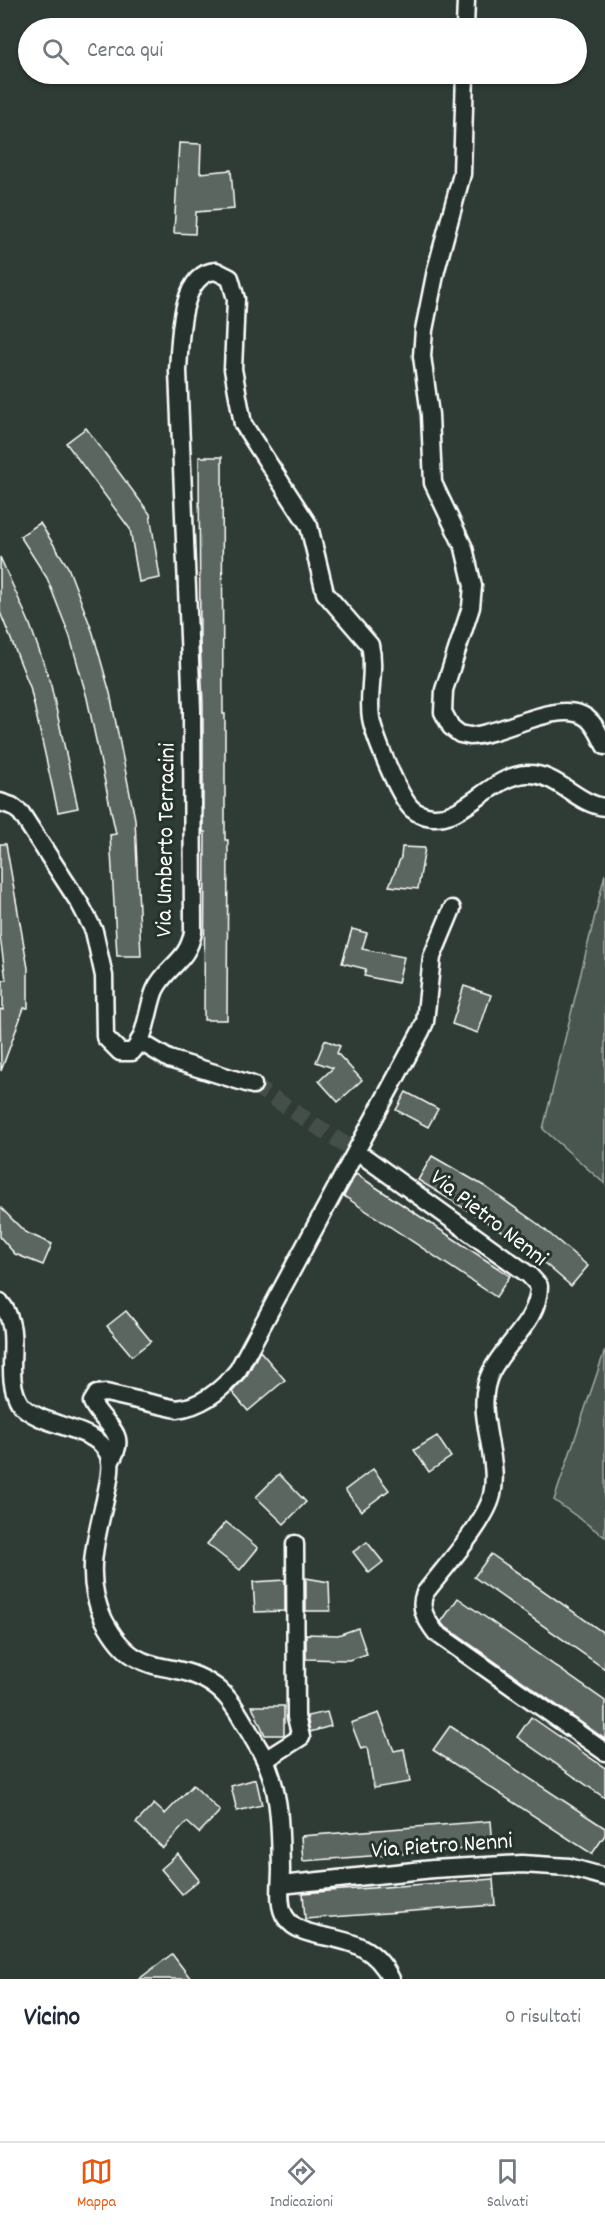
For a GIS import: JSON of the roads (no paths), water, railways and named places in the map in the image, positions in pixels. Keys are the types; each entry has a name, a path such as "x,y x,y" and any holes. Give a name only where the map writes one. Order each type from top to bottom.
{"street":[{"path":"465,18 466,0"},
{"path":"465,84 460,185 436,270 422,348 430,415 433,483 464,548 473,586 471,607 444,690 443,712 446,721 456,731 470,736 557,713 578,713 591,722 605,746"},
{"name":"Via Umberto Terracini","path":"139,1041 155,991 186,955 194,932 191,669 178,371 186,306 196,280 206,273 221,272 230,278 235,292 233,369 240,416 250,438 309,526 325,593 334,606 369,641 372,656 370,700 372,725 408,805 424,816 444,816 461,809 508,779 526,774 545,776 593,805 605,807"},
{"path":"0,802 12,806 21,813 80,904 94,931 103,964 104,1027 107,1040 124,1054 132,1052 139,1041 169,1059 253,1085"},
{"path":"110,1462 117,1452 118,1439 110,1424 94,1407 92,1402 98,1394 106,1393 177,1409 188,1408 208,1399 225,1387 238,1370 421,1032 425,1022 432,957 452,909"},
{"name":"Via Pietro Nenni","path":"366,1158 529,1275 539,1286 537,1306 490,1374 486,1412 494,1458 494,1484 489,1508 425,1593 423,1606 427,1622 436,1633 605,1752"},
{"path":"0,1302 11,1323 6,1339 10,1383 19,1402 41,1420 94,1439 107,1450 110,1462 92,1567 95,1595 104,1619 120,1646 131,1656 199,1678 218,1688 234,1708 265,1760 277,1795 282,1911 292,1925 304,1931 359,1945 378,1961 391,1979"},
{"path":"265,1760 301,1737 296,1717 295,1544"},
{"name":"Via Pietro Nenni","path":"281,1885 433,1869 522,1864 569,1867 605,1877"}],"tunnel":[{"path":"253,1085 366,1158"}]}
